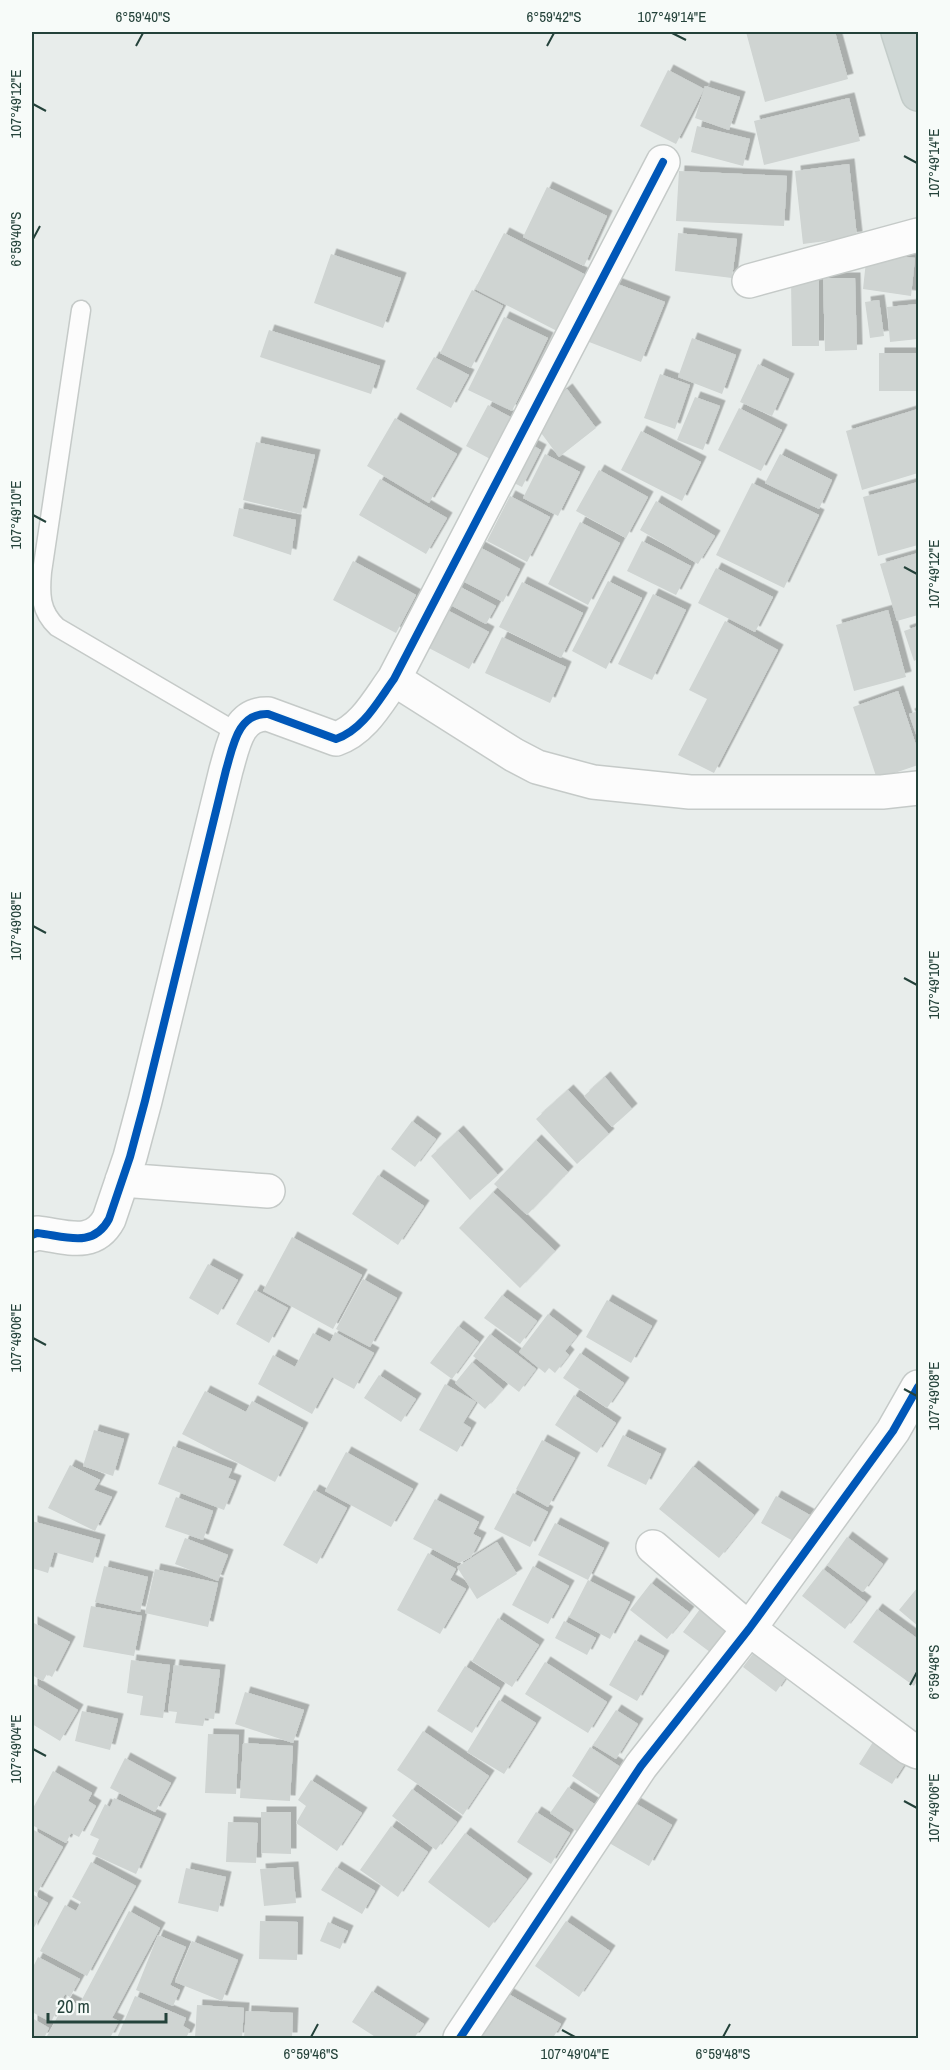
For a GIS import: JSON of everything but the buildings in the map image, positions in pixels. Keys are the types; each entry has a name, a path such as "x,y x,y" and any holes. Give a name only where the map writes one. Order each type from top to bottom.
{"main road":[{"path":"898,32 918,94"}],"street":[{"path":"32,1235 91,1238 100,1233 109,1219 146,1101 226,771 243,724 258,714 268,714 336,739 363,722 394,680 663,162"},
{"path":"749,281 918,235"},
{"path":"394,680 537,767 593,782 690,792 882,792 918,788"},
{"path":"122,1180 268,1191"},
{"path":"460,2038 641,1766 749,1629 893,1431 918,1387"},
{"path":"653,1547 749,1629 909,1748 918,1752"}],"lane":[{"path":"81,310 42,572 42,605 47,618 57,627 238,733"}],"cycle path":[{"path":"32,1235 37,1233 68,1238 87,1237 95,1234 109,1219 130,1157 145,1101 226,770 238,733 249,719 268,714 336,739 354,729 376,705 394,679 663,162"},
{"path":"460,2038 641,1766 749,1629 893,1431 918,1387"}]}
